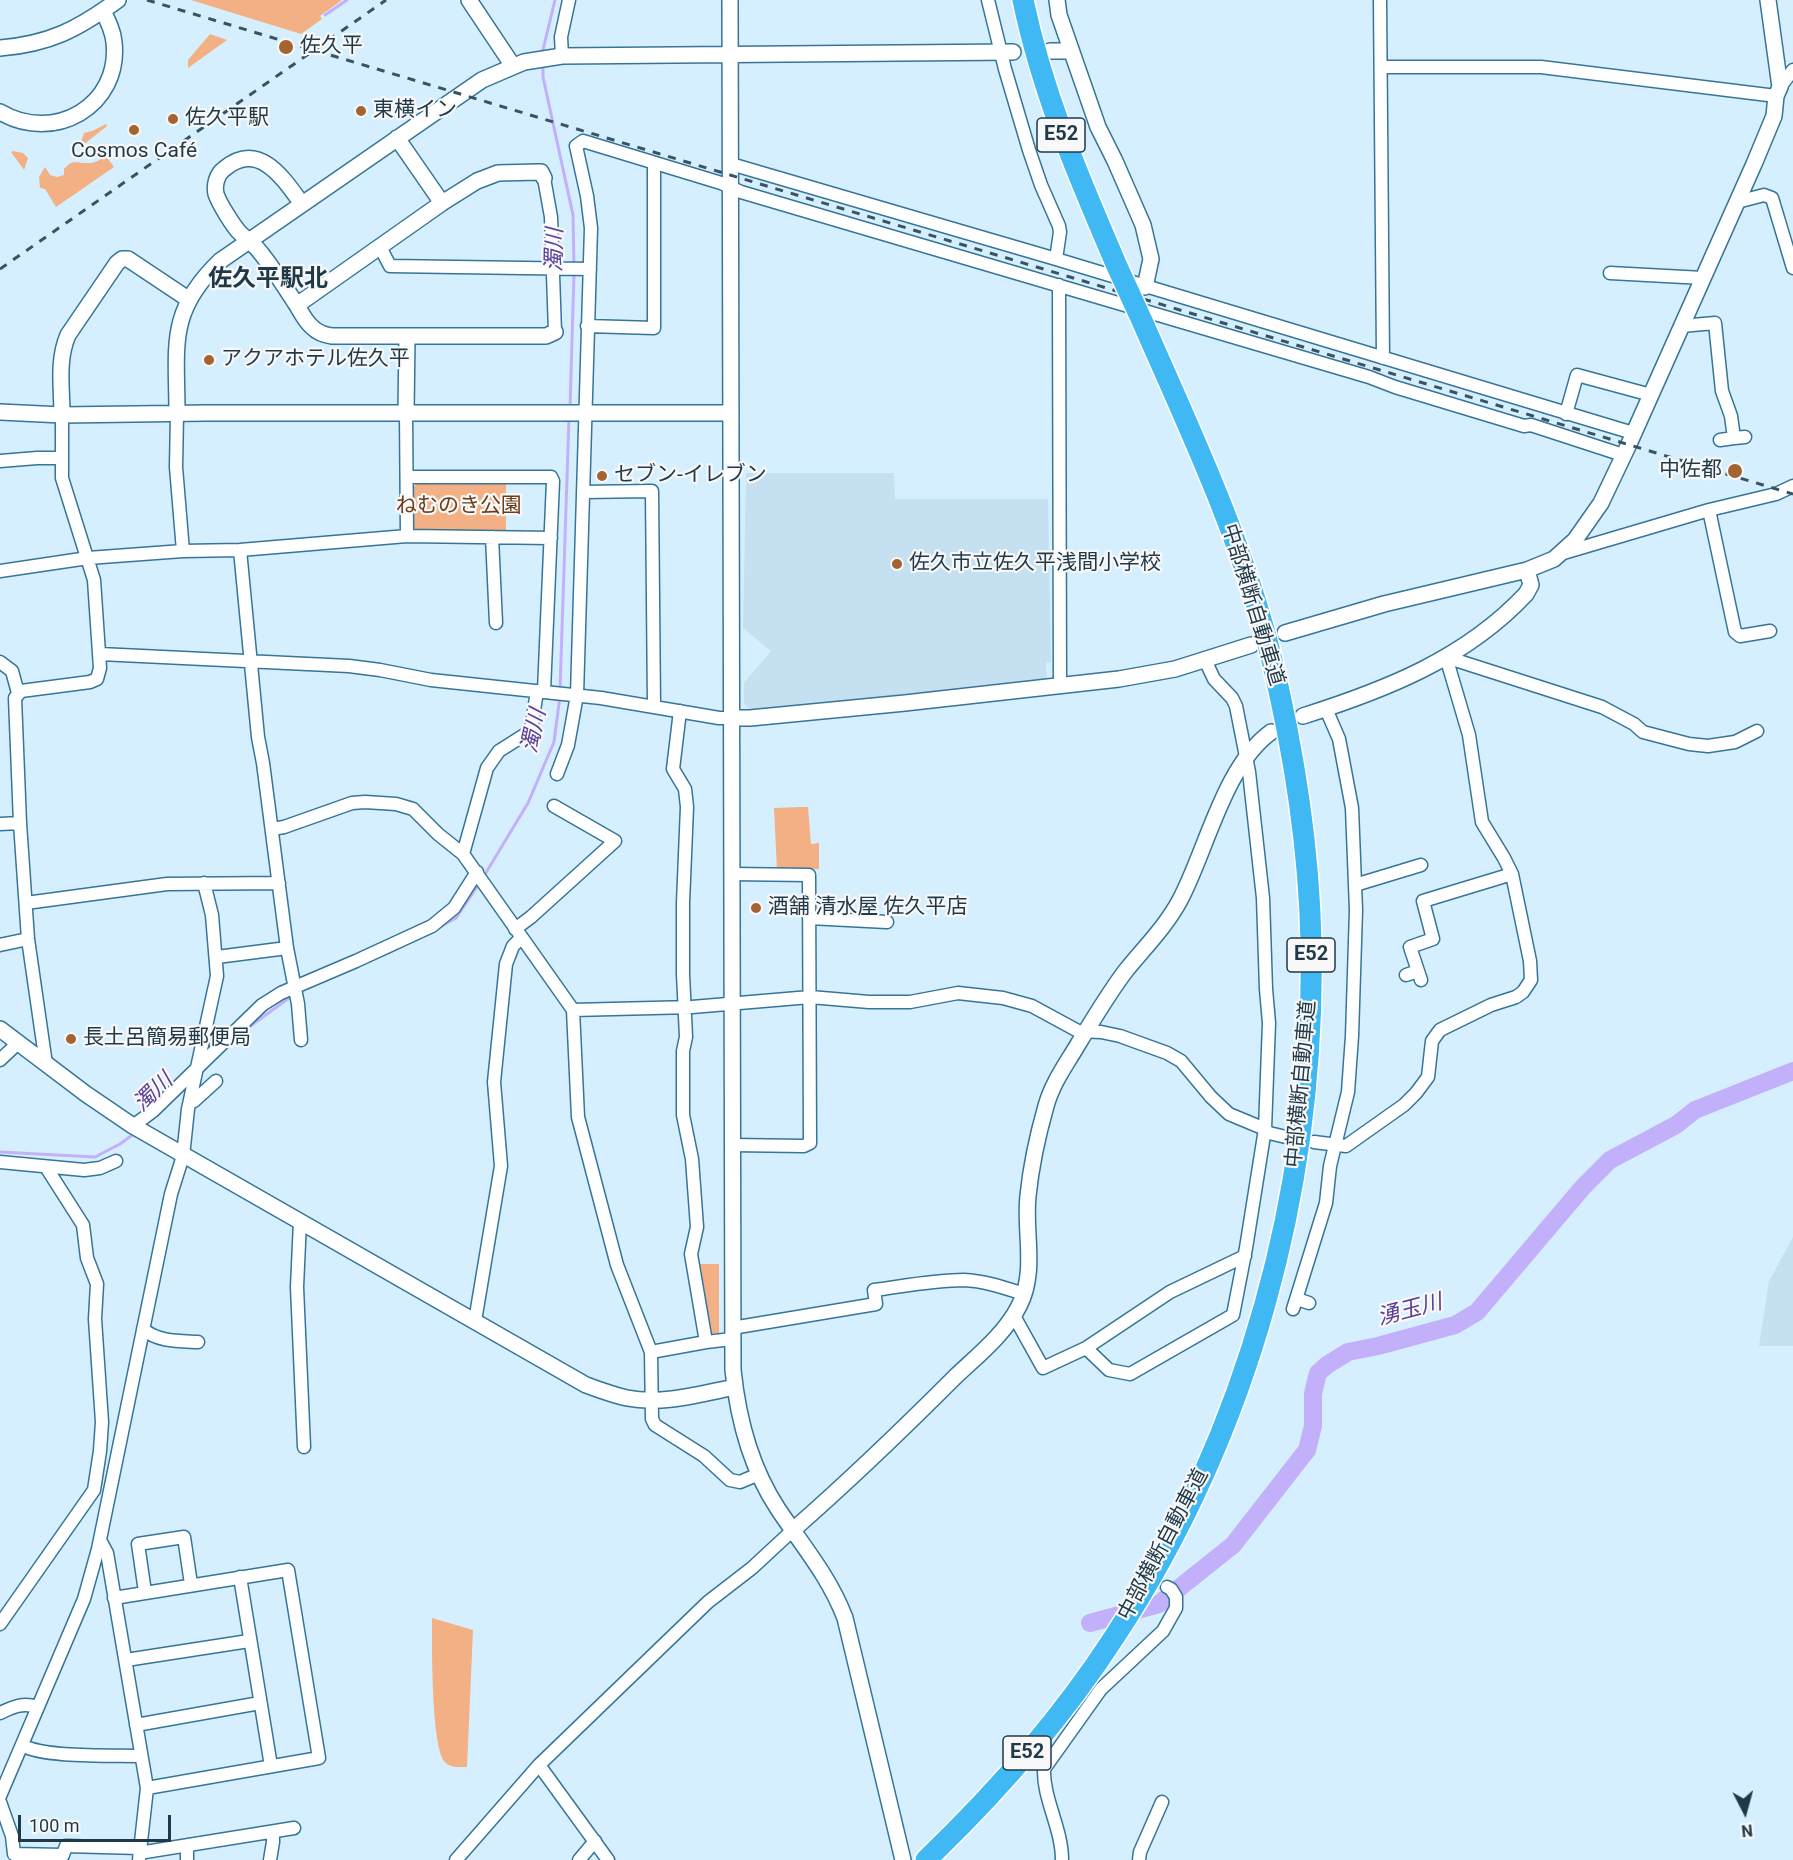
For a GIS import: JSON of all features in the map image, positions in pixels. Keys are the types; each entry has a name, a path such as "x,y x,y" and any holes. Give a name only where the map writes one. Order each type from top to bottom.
{"highway":[{"name":"中部横断自動車道","path":"926,1860 1007,1778 1074,1695 1115,1635 1165,1590 1197,1490 1244,1374 1275,1265 1284,1230 1301,1125 1308,1048 1311,941 1302,824 1284,719 1269,651 1254,596 1214,486 1059,130 1036,58 1023,0"}],"street":[{"path":"0,48 23,46 61,36 118,0"},
{"path":"469,0 513,66"},
{"path":"558,57 569,0"},
{"path":"730,0 732,1333 735,1387 742,1425 759,1474 777,1507 823,1571 845,1618 903,1860"},
{"path":"988,0 1007,52 1029,150 1059,226 1056,259"},
{"path":"1057,0 1059,15 1098,127 1143,225 1151,259 1145,287"},
{"path":"1380,0 1383,358"},
{"path":"1560,554 1589,521 1601,503 1737,202 1773,116 1778,92 1768,0"},
{"path":"0,112 11,119 42,125 71,119 89,106 106,84 113,62 112,34 103,11"},
{"path":"1050,51 1071,51"},
{"path":"183,551 176,467 176,344 180,321 188,299 197,285 220,261 476,84 513,66 558,57 1007,52"},
{"path":"1381,67 1541,67 1778,92"},
{"path":"1778,92 1793,70"},
{"path":"397,138 442,203"},
{"path":"557,774 568,745 574,694 583,492 582,414 590,212 576,146 583,141 730,188 1369,377 1524,426 1531,424 1623,455"},
{"path":"297,305 477,181 498,173 541,172 550,217 555,332 546,336 332,336 322,334 308,323 259,251 238,231 217,196 217,181 222,170 243,158 264,162 277,172 302,204"},
{"path":"587,326 654,328 654,163"},
{"path":"731,164 1056,259 1633,433"},
{"path":"1737,202 1764,195 1772,198 1793,268"},
{"path":"380,247 390,266 587,269"},
{"path":"18,693 94,681 99,675 100,654 94,580 64,488 62,359 64,343 117,263 122,259 128,260 188,299"},
{"path":"1610,273 1703,278"},
{"path":"1059,285 1060,686"},
{"path":"1681,326 1715,323 1722,391 1739,438 1720,440"},
{"path":"407,336 407,536"},
{"path":"1566,414 1577,375 1651,395"},
{"path":"0,412 62,415 731,413"},
{"path":"0,460 62,458"},
{"path":"407,477 551,477 553,481 545,691 528,732 499,751 488,768 464,854"},
{"path":"1285,633 1384,604 1527,570 1560,554 1709,510 1776,494 1793,486"},
{"path":"583,492 652,491 654,706"},
{"path":"1709,510 1735,632 1740,636 1746,636 1770,631"},
{"path":"0,571 88,558 183,551 240,550 407,536 551,538"},
{"path":"492,537 496,623"},
{"path":"240,550 258,737 287,948 298,1004 301,1040"},
{"path":"1302,716 1413,676 1446,657 1473,639 1518,602 1531,585 1527,570"},
{"path":"100,654 359,667 431,680 574,694 719,718 750,718 905,703 1146,675 1251,645"},
{"path":"1446,657 1602,707 1644,732 1689,744 1708,746 1735,742 1757,731"},
{"path":"1314,1142 1346,1146 1352,1143 1416,1093 1428,1077 1432,1041 1440,1030 1491,1005 1516,997 1528,987 1531,980 1530,961 1512,874 1482,822 1470,741 1446,657"},
{"path":"1086,1348 1109,1370 1130,1374 1233,1316 1245,1256 1264,1129 1269,1023 1264,909 1249,772 1236,706 1232,698 1214,679 1205,660"},
{"path":"0,662 12,671 18,693 15,698 20,823 28,939 46,1064"},
{"path":"1300,1304 1322,1220 1335,1145 1348,1092 1354,991 1355,885 1352,808 1339,739 1326,709"},
{"path":"680,711 673,769 685,789 687,807 683,974 686,1037 683,1051 683,1115 692,1159 697,1227 691,1254 706,1342"},
{"path":"456,1860 539,1765 708,1602 753,1568 852,1478 1014,1316 1024,1294 1029,1267 1027,1197 1043,1119 1053,1086 1113,988 1159,932 1179,901 1232,780 1245,757 1260,740 1271,732"},
{"path":"272,829 285,827 352,804 364,802 396,804 413,809 438,834 464,854 573,1010 578,1117 581,1134 599,1191 617,1265 651,1352 652,1419 655,1425 704,1456 730,1480 740,1482 759,1474"},
{"path":"475,1321 501,1166 494,1082 506,964 518,934 531,917 615,841 554,806"},
{"path":"0,824 20,823"},
{"path":"1355,885 1415,871"},
{"path":"139,1130 153,1111 262,1005 432,926 454,908 478,874"},
{"path":"731,874 809,874 810,997 810,1143 804,1146 732,1145"},
{"path":"1415,975 1410,947 1433,939 1433,919 1423,901 1512,874"},
{"path":"0,1796 84,1599 100,1540 171,1194 183,1156 196,1069 217,976 212,915 204,883"},
{"path":"26,903 167,884 279,883"},
{"path":"809,918 887,922"},
{"path":"0,945 28,939"},
{"path":"217,957 287,948"},
{"path":"573,1010 685,1007 810,997 869,1002 909,1002 947,994 975,993 1032,1006 1072,1029 1120,1036 1167,1053 1181,1061 1211,1097 1229,1114 1269,1133 1286,1137"},
{"path":"0,1029 139,1130 586,1385 628,1398 651,1399 687,1396 735,1387"},
{"path":"0,1060 18,1043"},
{"path":"191,1097 194,1101 216,1081"},
{"path":"0,1162 84,1170 100,1168 116,1161"},
{"path":"0,1624 94,1490 102,1422 95,1319 97,1284 87,1258 83,1225 46,1167"},
{"path":"300,1221 297,1287 304,1447"},
{"path":"1014,1316 1043,1368 1086,1348 1170,1292 1245,1256"},
{"path":"651,1352 876,1304 874,1290 965,1280 993,1284 1024,1294"},
{"path":"143,1329 164,1340 198,1342"},
{"path":"94,1490 108,1493"},
{"path":"145,1592 138,1544 184,1537 191,1584"},
{"path":"100,1540 107,1553 147,1788 139,1854"},
{"path":"114,1598 288,1570 320,1758 147,1788"},
{"path":"240,1577 270,1766"},
{"path":"1062,1860 1062,1842 1046,1785 1044,1769 1101,1689 1163,1631 1174,1614 1165,1590"},
{"path":"126,1660 249,1641"},
{"path":"136,1725 260,1703"},
{"path":"0,1713 25,1704 37,1707"},
{"path":"22,1745 47,1752 141,1756"},
{"path":"539,1765 608,1860"},
{"path":"0,1802 12,1836 13,1857 63,1855 66,1846 139,1854 294,1828"},
{"path":"1139,1860 1140,1852 1162,1802"},
{"path":"270,1860 273,1832"},
{"path":"579,1860 595,1841"},
{"path":"186,1860 187,1846"}],"shaded area":[{"name":"佐久市立佐久平浅間小学校","path":"746,473 894,473 895,499 1048,499 1051,662 1046,663 1047,678 751,710 744,704 744,683 771,651 743,628"},
{"path":"1793,1237 1793,1346 1759,1346 1769,1281"}],"green space":[{"path":"191,0 342,0 320,16 322,19 301,34"},
{"path":"210,34 227,40 188,68 188,60"},
{"path":"106,124 107,126 83,145 81,142 84,133"},
{"path":"11,152 23,153 28,158 24,170"},
{"path":"106,156 114,167 56,207 45,189 40,188 39,177 45,167 50,175 57,177 64,175 64,169 72,163 92,163"},
{"name":"ねむのき公園","path":"418,482 506,482 506,532 418,533 413,527 413,488"},
{"path":"808,807 811,844 819,843 819,869 777,870 774,808"},
{"path":"696,1264 719,1264 719,1333 708,1334"},
{"path":"432,1618 473,1630 467,1767 450,1765 445,1762 440,1753 433,1694"}],"waterway":[{"path":"325,15 347,0"},
{"name":"濁川","path":"542,54 555,0"},
{"name":"濁川","path":"543,64 543,77 573,215 574,267"},
{"name":"濁川","path":"570,408 574,274"},
{"name":"濁川","path":"560,690 569,417"},
{"name":"濁川","path":"484,876 528,803 554,742 560,696"},
{"name":"濁川","path":"438,928 456,918 479,884"},
{"name":"濁川","path":"384,955 424,936"},
{"name":"濁川","path":"245,1030 293,995"},
{"name":"湧玉川","path":"1090,1623 1159,1604 1233,1545 1307,1450 1313,1426 1315,1385 1318,1373 1327,1365 1348,1352 1455,1325 1477,1312 1583,1187 1610,1160 1676,1125 1695,1110 1793,1071"},
{"name":"濁川","path":"143,1127 153,1117"},
{"name":"濁川","path":"0,1152 95,1157 135,1133"}],"railway":[{"path":"147,0 1793,494"},
{"path":"0,269 386,0"}],"place":[{"name":"佐久平","path":"286,47"},
{"name":"東横イン","path":"361,111"},
{"name":"佐久平駅","path":"173,119"},
{"name":"Cosmos Café","path":"134,130"},
{"name":"アクアホテル佐久平","path":"209,360"},
{"name":"中佐都","path":"1735,471"},
{"name":"セブン-イレブン","path":"602,476"},
{"name":"佐久市立佐久平浅間小学校","path":"897,564"},
{"name":"酒舗 清水屋 佐久平店","path":"756,908"},
{"name":"長土呂簡易郵便局","path":"71,1039"}],"district":[{"name":"佐久平駅北","path":"268,280"}]}
